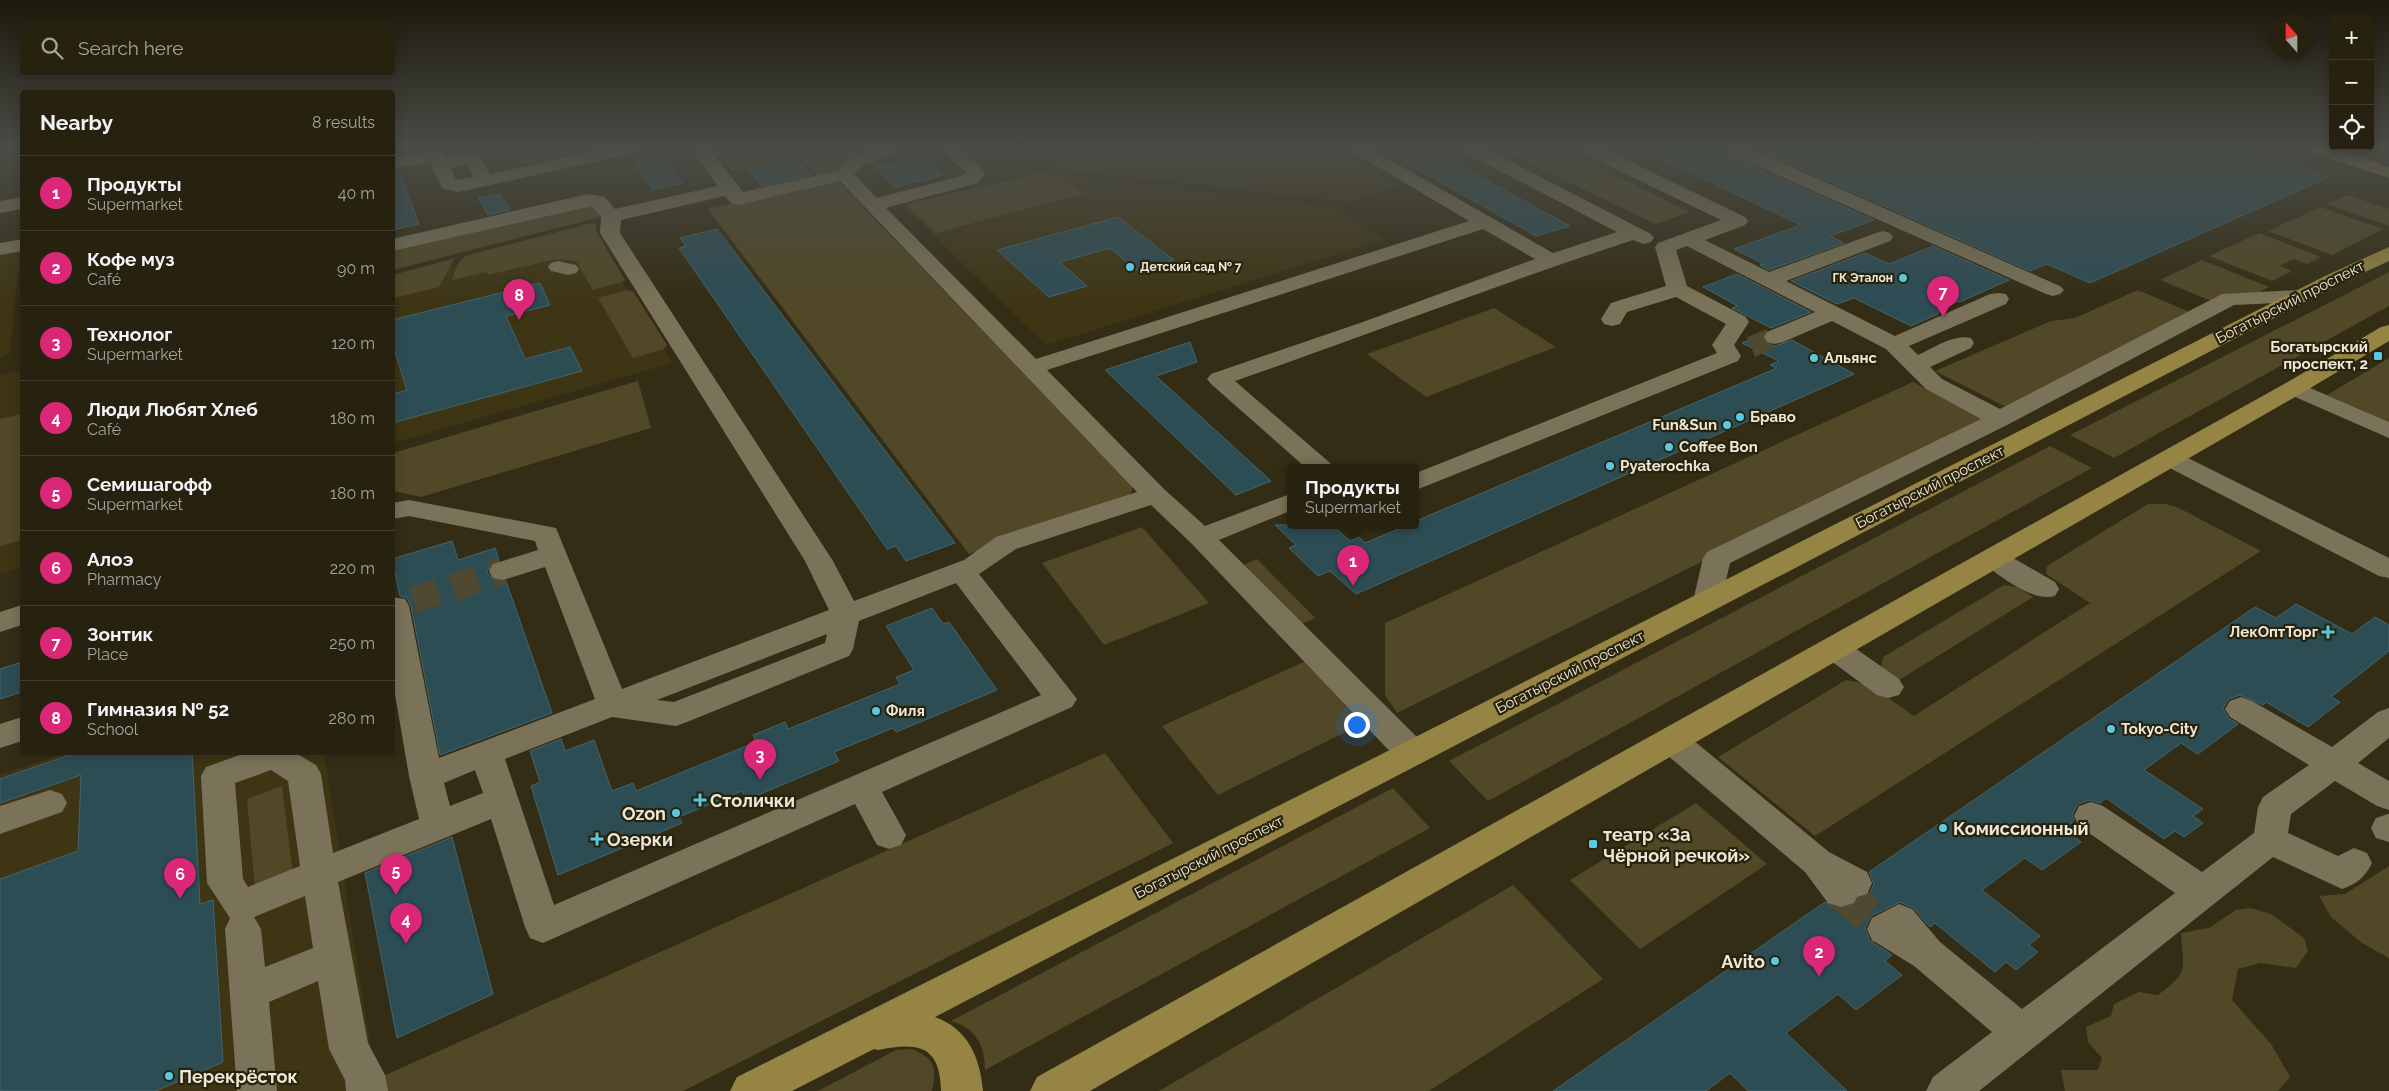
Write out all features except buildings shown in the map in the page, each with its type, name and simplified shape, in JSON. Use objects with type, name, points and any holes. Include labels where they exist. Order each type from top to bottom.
[{"type":"main road","name":"Богатырский проспект","points":[[751,1091],[837,1045],[1412,753],[2300,296],[2389,253]]},
{"type":"main road","points":[[1051,1091],[2294,388],[2389,332]]},
{"type":"main road","points":[[837,1045],[890,1029],[912,1028],[931,1033],[948,1044],[958,1056],[963,1073],[962,1091]]},
{"type":"street","points":[[395,244],[588,200],[598,201],[611,216],[610,233],[819,561],[846,615]]},
{"type":"street","points":[[611,216],[679,200]]},
{"type":"street","points":[[869,200],[1155,494],[1201,537],[1412,753]]},
{"type":"street","points":[[874,205],[893,200]]},
{"type":"street","points":[[1446,200],[1551,260]]},
{"type":"street","points":[[1569,200],[1665,247],[1738,221],[1694,200]]},
{"type":"street","points":[[1848,200],[2053,290]]},
{"type":"street","points":[[0,207],[20,203]]},
{"type":"street","points":[[1032,368],[1485,222]]},
{"type":"street","points":[[1317,464],[1219,379],[1377,325],[1551,260],[1634,233]]},
{"type":"street","points":[[1768,280],[1883,236]]},
{"type":"street","points":[[1688,239],[1894,344],[1934,384],[2000,420]]},
{"type":"street","points":[[0,249],[20,245]]},
{"type":"street","points":[[1419,481],[1740,351],[1723,346],[1738,322],[1678,289],[1665,247]]},
{"type":"street","points":[[1612,319],[1619,308],[1678,289]]},
{"type":"street","points":[[1707,601],[1717,558],[2000,420],[2230,299],[2300,296]]},
{"type":"street","points":[[1894,344],[1998,299]]},
{"type":"street","points":[[1775,337],[1833,313]]},
{"type":"street","points":[[1916,364],[1963,343]]},
{"type":"street","points":[[2294,388],[2389,431]]},
{"type":"street","points":[[2169,458],[2389,568]]},
{"type":"street","points":[[426,776],[974,566],[1006,543],[1155,494]]},
{"type":"street","points":[[1201,537],[1287,503]]},
{"type":"street","points":[[395,510],[409,508],[546,534],[612,706]]},
{"type":"street","points":[[503,571],[554,554]]},
{"type":"street","points":[[1993,558],[2045,589]]},
{"type":"street","points":[[486,752],[543,927],[1062,700],[961,570]]},
{"type":"street","points":[[400,604],[426,776],[438,826]]},
{"type":"street","points":[[0,622],[20,616]]},
{"type":"street","points":[[1834,648],[1888,687]]},
{"type":"street","points":[[2241,709],[2389,797]]},
{"type":"street","points":[[1948,1091],[2270,840],[2275,807],[2334,764],[2389,720]]},
{"type":"street","points":[[0,736],[20,730]]},
{"type":"street","points":[[1671,740],[1848,887]]},
{"type":"street","points":[[267,755],[218,776],[225,883],[241,906],[501,800]]},
{"type":"street","points":[[271,755],[304,774],[319,874],[350,1049],[365,1075],[367,1091]]},
{"type":"street","points":[[863,788],[888,835]]},
{"type":"street","points":[[0,820],[50,803]]},
{"type":"street","points":[[2091,816],[2203,892]]},
{"type":"street","points":[[2270,840],[2342,874],[2354,863]]},
{"type":"street","points":[[1892,924],[2022,1033]]},
{"type":"street","points":[[243,929],[257,1090]]},
{"type":"street","points":[[249,992],[333,957]]},
{"type":"shaded area","points":[[748,200],[856,200],[1132,485],[1132,492],[1126,499],[969,554],[708,209]]},
{"type":"shaded area","name":"Детский сад № 7","points":[[920,200],[1273,200],[1332,207],[1386,239],[1046,345],[902,204]]},
{"type":"shaded area","points":[[924,200],[1059,200],[936,233],[906,204]]},
{"type":"shaded area","points":[[1331,200],[1355,200],[1349,202]]},
{"type":"shaded area","points":[[1606,200],[1665,200],[1690,212],[1655,224]]},
{"type":"shaded area","points":[[2336,200],[2362,200],[2389,209],[2389,226],[2327,204]]},
{"type":"shaded area","points":[[590,205],[595,207],[600,217],[395,269],[395,249]]},
{"type":"shaded area","points":[[2320,207],[2383,229],[2332,255],[2268,231]]},
{"type":"shaded area","points":[[592,223],[596,224],[596,231],[625,280],[622,282],[593,290],[576,261],[556,259],[488,275],[487,272],[452,280],[457,265],[465,256]]},
{"type":"shaded area","points":[[592,233],[672,363],[395,442],[395,280]]},
{"type":"shaded area","points":[[2259,233],[2321,257],[2307,264],[2294,259],[2280,266],[2292,271],[2272,281],[2209,256]]},
{"type":"shaded area","points":[[20,251],[10,353],[0,358],[0,255]]},
{"type":"shaded area","points":[[455,258],[439,287],[395,298],[395,274]]},
{"type":"shaded area","points":[[2202,260],[2269,287],[2254,295],[2214,302],[2160,280]]},
{"type":"shaded area","points":[[2389,272],[2389,306],[2114,458],[2070,435]]},
{"type":"shaded area","points":[[627,290],[633,291],[667,345],[664,349],[633,358],[598,298]]},
{"type":"shaded area","points":[[2138,290],[2192,313],[2006,407],[1935,371],[2051,321],[2075,318]]},
{"type":"shaded area","points":[[1494,308],[1556,347],[1426,397],[1367,354]]},
{"type":"shaded area","points":[[2389,358],[2389,422],[2327,395]]},
{"type":"shaded area","points":[[20,370],[20,568],[0,574],[0,375]]},
{"type":"shaded area","points":[[638,381],[651,428],[421,497],[395,491],[395,452]]},
{"type":"shaded area","points":[[1913,382],[1987,420],[1397,713],[1385,695],[1385,623]]},
{"type":"shaded area","points":[[20,414],[20,541],[0,546],[0,419]]},
{"type":"shaded area","points":[[2050,446],[2092,468],[1488,801],[1449,761]]},
{"type":"shaded area","points":[[2148,504],[2165,504],[2177,507],[2261,551],[1815,836],[1718,757],[1846,680],[1870,685],[1914,716],[2090,603],[2046,574],[2047,566]]},
{"type":"shaded area","points":[[1142,527],[1209,603],[1104,645],[1042,563]]},
{"type":"shaded area","points":[[1257,559],[1315,618],[1299,625],[1241,566]]},
{"type":"shaded area","points":[[2004,585],[2017,587],[2033,597],[1896,682],[1881,667],[1883,657]]},
{"type":"shaded area","points":[[1308,660],[1368,721],[1218,795],[1162,726]]},
{"type":"shaded area","points":[[1105,753],[1173,843],[683,1091],[384,1091],[381,1077]]},
{"type":"shaded area","points":[[60,755],[324,755],[377,1086],[365,1091],[0,1091],[0,775]]},
{"type":"shaded area","points":[[282,786],[293,874],[255,889],[247,799]]},
{"type":"shaded area","points":[[1393,788],[1430,828],[985,1070],[981,1046],[973,1033],[960,1024],[951,1021]]},
{"type":"shaded area","points":[[1696,803],[1767,864],[1640,949],[1570,880]]},
{"type":"shaded area","points":[[2389,866],[2389,958],[2362,943],[2331,917],[2319,896],[2345,894]]},
{"type":"shaded area","points":[[1513,885],[1603,979],[1429,1091],[1159,1091]]},
{"type":"shaded area","points":[[2251,908],[2271,914],[2304,938],[2308,951],[2296,968],[2260,963],[2238,969],[2232,1000],[2271,1044],[2290,1077],[2278,1091],[2065,1091],[2061,1070],[2098,1070],[2102,1058],[2088,1042],[2086,1027],[2111,1016],[2114,1004],[2139,992],[2158,995],[2180,975],[2183,963],[2181,933],[2209,928],[2236,910]]},
{"type":"shaded area","points":[[912,1049],[930,1060],[934,1070],[932,1091],[818,1091],[896,1050]]},
{"type":"tunnel","points":[[1751,347],[1775,337]]},
{"type":"tunnel","points":[[413,600],[503,571]]},
{"type":"tunnel","points":[[1841,892],[1885,929]]},
{"type":"place","name":"Детский сад № 7","points":[[1130,267]]},
{"type":"place","name":"ГК Эталон","points":[[1903,278]]},
{"type":"place","name":"Зонтик","points":[[1943,317]]},
{"type":"place","name":"Гимназия № 52","points":[[519,320]]},
{"type":"place","name":"Богатырский проспект, 2","points":[[2378,356]]},
{"type":"place","name":"Альянс","points":[[1814,358]]},
{"type":"place","name":"Браво","points":[[1740,417]]},
{"type":"place","name":"Fun&Sun","points":[[1727,425]]},
{"type":"place","name":"Coffee Bon","points":[[1669,447]]},
{"type":"place","name":"Pyaterochka","points":[[1610,466]]},
{"type":"place","name":"Продукты","points":[[1353,586]]},
{"type":"place","name":"ЛекОптТорг","points":[[2328,632]]},
{"type":"place","name":"Филя","points":[[876,711]]},
{"type":"place","name":"Tokyo-City","points":[[2111,729]]},
{"type":"place","name":"Технолог","points":[[760,780]]},
{"type":"place","name":"Столички","points":[[700,800]]},
{"type":"place","name":"Ozon","points":[[676,813]]},
{"type":"place","name":"Комиссионный","points":[[1943,828]]},
{"type":"place","name":"Озерки","points":[[597,839]]},
{"type":"place","name":"театр «За Чёрной речкой»","points":[[1593,844]]},
{"type":"place","name":"Семишагофф","points":[[396,895]]},
{"type":"place","name":"Алоэ","points":[[180,899]]},
{"type":"place","name":"Люди Любят Хлеб","points":[[406,944]]},
{"type":"place","name":"Avito","points":[[1775,961]]},
{"type":"place","name":"Кофе муз","points":[[1819,977]]},
{"type":"place","name":"Перекрёсток","points":[[169,1076]]}]
